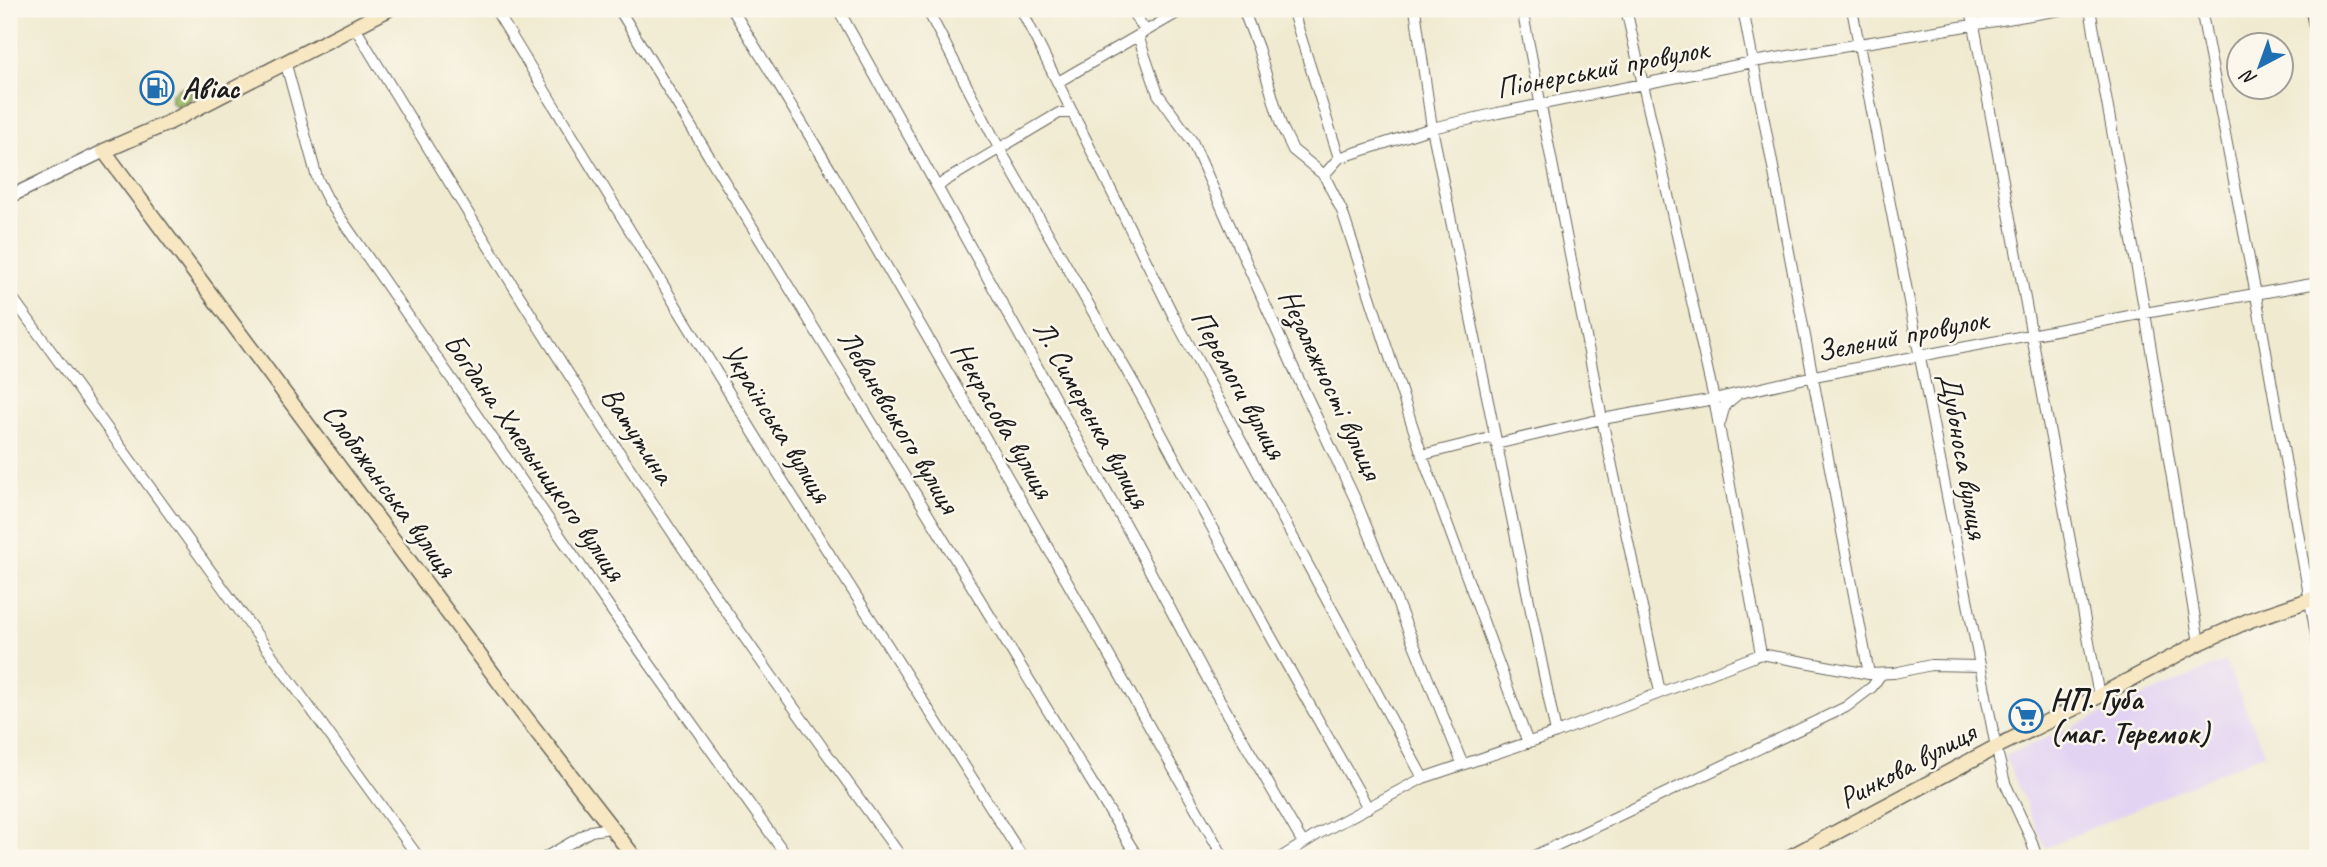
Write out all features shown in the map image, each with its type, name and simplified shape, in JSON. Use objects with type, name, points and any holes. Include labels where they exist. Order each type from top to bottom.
[{"type":"main road","points":[[104,151],[170,122],[389,9]]},
{"type":"main road","points":[[2314,9],[2318,34]]},
{"type":"main road","name":"Слобожанська вулиця","points":[[104,151],[609,828],[635,858]]},
{"type":"main road","name":"Ринкова вулиця","points":[[1787,858],[2199,643],[2250,620],[2314,598]]},
{"type":"street","name":"Українська вулиця","points":[[495,9],[781,478],[1023,858]]},
{"type":"street","name":"Леваневського вулиця","points":[[620,9],[1138,858]]},
{"type":"street","name":"Некрасова вулиця","points":[[732,9],[833,174],[970,409],[1224,858]]},
{"type":"street","name":"Л. Симеренка вулиця","points":[[838,9],[1207,678],[1303,843]]},
{"type":"street","points":[[927,9],[999,148],[1140,394],[1276,646],[1368,808]]},
{"type":"street","name":"Перемоги вулиця","points":[[1021,9],[1174,317],[1423,778]]},
{"type":"street","name":"Незалежності вулиця","points":[[1130,9],[1142,33],[1158,94],[1192,141],[1298,380],[1356,501],[1462,763]]},
{"type":"street","points":[[1058,82],[1184,9]]},
{"type":"street","points":[[1243,9],[1281,125],[1293,150],[1324,175],[1342,211],[1422,455],[1528,743]]},
{"type":"street","points":[[1292,9],[1339,158],[1324,175]]},
{"type":"street","points":[[1415,9],[1432,128],[1556,733]]},
{"type":"street","points":[[1522,9],[1602,419],[1660,692]]},
{"type":"street","points":[[1626,9],[1709,373],[1760,654]]},
{"type":"street","points":[[1743,9],[1869,674]]},
{"type":"street","name":"Дубоноса вулиця","points":[[1852,9],[1921,356],[1978,666],[2005,783],[2036,855]]},
{"type":"street","points":[[1971,9],[2099,696]]},
{"type":"street","name":"Піонерський провулок","points":[[1339,158],[1432,128],[1539,104],[1753,62],[2066,9]]},
{"type":"street","points":[[2090,9],[2145,313],[2199,643]]},
{"type":"street","points":[[2201,9],[2314,598],[2318,646]]},
{"type":"street","name":"Ватутина","points":[[354,26],[636,478],[752,648],[902,858]]},
{"type":"street","name":"Богдана Хмельницкого вулиця","points":[[285,61],[317,178],[328,200],[597,590],[788,858]]},
{"type":"street","points":[[938,187],[1059,113],[1073,113]]},
{"type":"street","points":[[9,197],[104,151]]},
{"type":"street","name":"Зелений провулок","points":[[1422,455],[1714,399],[1814,376],[2318,283]]},
{"type":"street","points":[[9,293],[419,858]]},
{"type":"street","points":[[1687,403],[1696,400],[1703,392],[1709,373]]},
{"type":"street","points":[[1719,427],[1726,405],[1740,393]]},
{"type":"street","points":[[1280,858],[1423,778],[1556,733],[1760,654],[1869,674],[1894,673]]},
{"type":"street","points":[[1530,858],[1846,707],[1872,687],[1881,674],[1930,665],[1978,666]]},
{"type":"street","points":[[544,858],[591,831],[609,828]]},
{"type":"street","points":[[2036,855],[2046,858]]},
{"type":"shaded area","points":[[2225,661],[2265,753],[2045,848],[2005,756]]},
{"type":"green space","points":[[182,87],[192,90],[192,97],[188,102],[177,106],[171,102],[171,96]]},
{"type":"place","name":"Авіас","points":[[157,88]]},
{"type":"place","name":"НП. Губа (маг. Теремок)","points":[[2026,716]]}]
